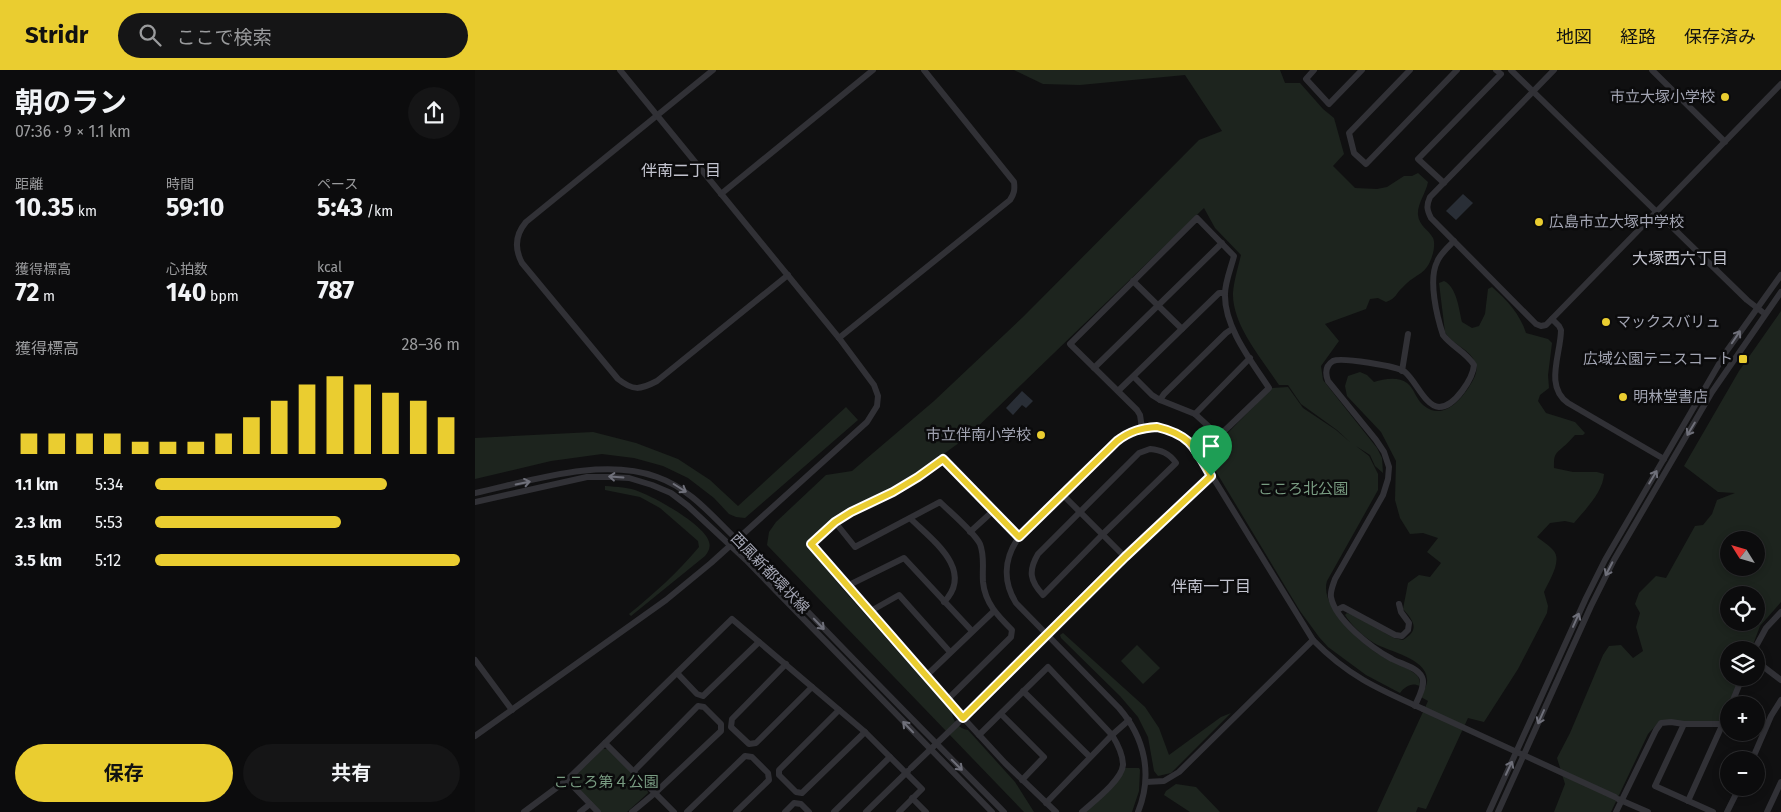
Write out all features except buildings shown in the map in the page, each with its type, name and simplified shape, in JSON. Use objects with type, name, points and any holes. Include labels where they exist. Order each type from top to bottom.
[{"type":"street","points":[[475,736],[666,600],[711,564],[736,539],[867,422],[877,406],[878,396],[874,385],[839,338],[620,70]]},
{"type":"street","points":[[713,70],[534,216],[520,230],[517,237],[518,256],[528,271],[618,379],[626,386],[637,388],[645,387],[657,381],[787,275]]},
{"type":"street","points":[[721,194],[873,70]]},
{"type":"street","points":[[839,338],[1010,200],[1015,189],[1014,182],[924,70]]},
{"type":"street","points":[[1314,70],[1306,79],[1329,104],[1361,70]]},
{"type":"street","points":[[1410,70],[1349,133],[1354,153],[1366,164],[1457,70]]},
{"type":"street","points":[[1444,183],[1418,159],[1501,74],[1496,70]]},
{"type":"street","points":[[1511,70],[1747,300],[1765,314]]},
{"type":"street","points":[[1554,70],[1430,197],[1427,204],[1427,212],[1431,218],[1536,324],[1541,326],[1546,325],[1552,319],[1781,84]]},
{"type":"street","points":[[1652,70],[1725,142]]},
{"type":"street","points":[[1134,377],[1152,395],[1195,414],[1210,430],[1219,436],[1269,388],[1232,329],[1225,303],[1225,293],[1234,256],[1197,218],[1070,344],[1137,410],[1140,415],[1142,428]]},
{"type":"street","points":[[1415,706],[1423,684],[1421,675],[1373,648],[1353,631],[1337,610],[1331,598],[1331,588],[1335,579],[1383,496],[1389,467],[1384,452],[1377,440],[1328,381],[1326,368],[1337,359],[1383,366],[1402,371],[1416,384],[1424,398],[1431,404],[1438,407],[1447,405],[1454,400],[1470,380],[1474,365],[1469,357],[1448,342],[1443,335],[1433,284],[1436,263],[1454,240]]},
{"type":"street","points":[[1094,368],[1222,243]]},
{"type":"street","points":[[1489,812],[1597,576],[1726,352],[1781,274]]},
{"type":"street","points":[[1133,281],[1182,329]]},
{"type":"street","points":[[1498,812],[1591,606],[1614,560],[1712,392],[1781,292]]},
{"type":"street","points":[[1118,392],[1219,293],[1225,293]]},
{"type":"street","points":[[1552,319],[1561,330],[1555,376],[1556,385],[1561,396],[1663,459]]},
{"type":"street","points":[[1160,400],[1232,329]]},
{"type":"street","points":[[1402,371],[1409,334]]},
{"type":"street","points":[[1195,414],[1250,358]]},
{"type":"street","points":[[1138,812],[1146,782],[1146,770],[1138,736],[1129,720],[1119,708],[1016,603],[1009,590],[1006,575],[1007,560],[1019,537],[1062,494],[1126,434],[1142,428],[1157,427],[1175,432],[1193,445],[1313,640],[1351,674],[1369,685],[1648,812]]},
{"type":"street","points":[[1193,445],[1210,430]]},
{"type":"street","points":[[1150,449],[1161,450],[1172,457],[1176,463],[1103,534],[1043,595],[1035,587],[1031,576],[1032,564],[1038,554],[1139,453],[1150,449]]},
{"type":"street","points":[[1019,537],[943,459],[893,492],[851,512],[835,522],[811,544],[869,612],[948,699],[961,720],[979,735],[1021,780],[1056,812]]},
{"type":"street","name":"西風新都環状線","points":[[475,493],[589,469],[611,468],[657,476],[677,486],[694,498],[736,539],[1004,812]]},
{"type":"street","name":"西風新都環状線","points":[[475,502],[587,477],[610,476],[629,478],[671,493],[730,545],[992,812]]},
{"type":"street","points":[[866,812],[1125,557],[1211,476]]},
{"type":"street","points":[[1062,494],[1125,557]]},
{"type":"street","points":[[835,522],[855,547],[940,502],[978,541],[983,553],[983,581],[986,595],[994,611],[1012,630],[1011,637],[948,699]]},
{"type":"street","points":[[970,532],[993,511]]},
{"type":"street","points":[[911,518],[948,557],[953,565],[955,574],[953,586],[944,602]]},
{"type":"street","points":[[847,586],[904,558],[972,631]]},
{"type":"street","points":[[869,612],[899,595],[950,652]]},
{"type":"street","points":[[1337,610],[1343,607],[1395,635],[1402,636],[1408,630],[1409,623],[1401,612],[1399,604]]},
{"type":"street","points":[[926,676],[994,611]]},
{"type":"street","points":[[1759,641],[1766,628],[1781,612]]},
{"type":"street","points":[[524,812],[567,780],[732,619],[865,732],[890,758],[909,770],[922,789],[899,812]]},
{"type":"street","points":[[1146,782],[1163,781],[1179,772],[1313,640]]},
{"type":"street","points":[[677,673],[697,694],[703,696],[759,642]]},
{"type":"street","points":[[475,660],[512,710]]},
{"type":"street","points":[[786,664],[732,719],[731,727],[749,744],[756,743],[812,687]]},
{"type":"street","points":[[979,735],[1048,667],[1112,735],[1117,742],[1122,759],[1121,772],[1116,779],[1082,812]]},
{"type":"street","points":[[1765,668],[1781,680]]},
{"type":"street","points":[[1023,691],[1090,757]]},
{"type":"street","points":[[1756,751],[1771,716],[1780,702]]},
{"type":"street","points":[[632,812],[721,731],[721,724],[704,707],[697,706],[634,771]]},
{"type":"street","points":[[839,710],[779,770],[779,775],[796,792],[802,793],[865,732]]},
{"type":"street","points":[[1001,714],[1044,757],[1021,780]]},
{"type":"street","points":[[1046,803],[1129,720]]},
{"type":"street","points":[[1616,812],[1618,799],[1661,723],[1720,724]]},
{"type":"street","points":[[1684,724],[1655,786],[1713,812]]},
{"type":"street","points":[[1688,801],[1720,731]]},
{"type":"street","points":[[605,743],[674,812]]},
{"type":"street","points":[[687,812],[745,756],[752,757],[768,773],[769,780],[736,812]]},
{"type":"street","points":[[834,812],[890,758]]},
{"type":"street","points":[[567,780],[598,812]]},
{"type":"street","points":[[1767,812],[1781,782]]},
{"type":"street","points":[[1727,812],[1735,796]]},
{"type":"street","points":[[912,798],[926,812]]},
{"type":"street","points":[[785,812],[794,803],[801,804],[809,812]]},
{"type":"street","points":[[580,812],[590,804]]},
{"type":"green space","name":"こころ北公園","points":[[1014,70],[1280,70],[1285,83],[1300,83],[1323,109],[1334,118],[1344,154],[1333,166],[1355,188],[1377,189],[1387,187],[1404,176],[1412,176],[1418,173],[1428,182],[1418,215],[1420,222],[1433,238],[1434,243],[1431,260],[1425,270],[1400,289],[1392,299],[1386,302],[1378,298],[1370,299],[1366,309],[1325,324],[1339,341],[1321,366],[1323,380],[1377,448],[1382,458],[1383,473],[1375,466],[1370,455],[1356,446],[1369,456],[1378,474],[1378,490],[1327,581],[1326,591],[1329,601],[1335,612],[1352,633],[1380,655],[1416,674],[1419,678],[1420,686],[1409,685],[1400,693],[1366,675],[1328,647],[1300,611],[1206,455],[1272,388],[1288,387],[1303,408],[1336,430],[1351,443],[1337,430],[1301,404],[1288,385],[1279,385],[1249,341],[1237,317],[1234,305],[1233,293],[1241,255],[1215,228],[1204,208],[967,437],[930,464],[890,489],[837,515],[806,544],[841,587],[952,713],[957,724],[968,730],[1015,782],[1034,812],[1024,812],[767,545],[769,532],[776,522],[826,475],[852,471],[934,401],[1023,317],[1199,140],[1222,131],[1185,75],[1080,85],[1043,84]]},
{"type":"green space","points":[[1444,281],[1455,293],[1462,322],[1472,328],[1479,326],[1485,314],[1488,289],[1492,287],[1512,308],[1526,333],[1548,339],[1552,343],[1548,375],[1549,388],[1540,395],[1538,401],[1546,413],[1575,422],[1585,433],[1583,435],[1575,435],[1558,452],[1554,458],[1554,468],[1573,472],[1597,472],[1604,474],[1597,494],[1574,523],[1565,521],[1550,523],[1537,537],[1553,550],[1557,559],[1554,571],[1544,592],[1548,606],[1547,613],[1518,669],[1484,722],[1468,718],[1426,809],[1418,807],[1416,812],[1377,812],[1428,701],[1421,697],[1427,679],[1425,672],[1414,661],[1370,640],[1354,627],[1345,615],[1347,613],[1353,615],[1394,638],[1403,640],[1412,633],[1413,629],[1412,621],[1403,609],[1408,583],[1419,575],[1430,577],[1441,563],[1427,552],[1438,538],[1423,533],[1410,534],[1400,518],[1395,500],[1396,461],[1381,432],[1347,396],[1345,386],[1348,376],[1360,372],[1367,375],[1374,382],[1399,379],[1407,383],[1421,403],[1430,409],[1443,410],[1455,404],[1474,378],[1476,365],[1469,353],[1445,332],[1439,283]]},
{"type":"green space","points":[[1781,311],[1781,602],[1765,620],[1765,586],[1720,586],[1720,631],[1758,631],[1754,641],[1720,641],[1720,686],[1737,686],[1733,696],[1720,696],[1720,721],[1696,725],[1659,722],[1648,734],[1611,812],[1554,812],[1565,784],[1557,758],[1570,733],[1603,655],[1609,646],[1621,645],[1633,658],[1643,651],[1636,627],[1640,613],[1635,604],[1639,593],[1656,576],[1666,578],[1695,526],[1703,525],[1712,514],[1717,500],[1735,493],[1718,492],[1684,466],[1739,371]]},
{"type":"green space","points":[[846,407],[858,420],[745,518],[729,514],[714,498],[688,478],[663,466],[634,458],[602,454],[551,461],[475,479],[475,438],[593,432],[636,443],[678,459],[710,480],[738,506]]},
{"type":"green space","points":[[605,486],[636,490],[668,506],[699,528],[706,535],[710,544],[705,556],[631,616],[629,614],[648,599],[691,556],[699,547],[698,541],[660,508],[640,497],[605,490]]},
{"type":"green space","points":[[1063,633],[1145,707],[1159,728],[1169,755],[1221,717],[1231,713],[1171,773],[1158,776],[1154,771],[1148,737],[1138,717],[1120,696],[1061,638],[1060,635]]},
{"type":"green space","points":[[1137,645],[1160,668],[1143,684],[1121,661]]},
{"type":"green space","name":"こころ第４公園","points":[[603,749],[608,749],[647,789],[648,793],[627,812],[601,812],[572,784],[572,779]]},
{"type":"green space","points":[[1124,768],[1139,768],[1140,770],[1139,791],[1132,812],[1086,812]]},
{"type":"green space","points":[[1176,784],[1196,787],[1220,812],[1190,812],[1164,795],[1166,791]]},
{"type":"shaded area","points":[[1463,194],[1473,203],[1456,220],[1446,211]]},
{"type":"shaded area","points":[[1022,391],[1033,401],[1026,408],[1022,405],[1013,415],[1006,408]]},
{"type":"place","name":"市立大塚小学校","points":[[1725,97]]},
{"type":"place","name":"広島市立大塚中学校","points":[[1539,222]]},
{"type":"place","name":"マックスバリュ","points":[[1606,322]]},
{"type":"place","name":"広域公園テニスコート","points":[[1743,359]]},
{"type":"place","name":"明林堂書店","points":[[1623,397]]},
{"type":"place","name":"市立伴南小学校","points":[[1041,435]]},
{"type":"district","name":"伴南二丁目","points":[[681,170]]},
{"type":"district","name":"大塚西六丁目","points":[[1680,258]]},
{"type":"district","name":"伴南一丁目","points":[[1211,586]]},
{"type":"route","points":[[1157,427],[1182,436],[1193,445],[1211,476],[1125,557],[963,718],[811,544],[835,522],[851,512],[893,492],[943,459],[1019,537],[1117,441],[1133,430],[1157,427]]}]
